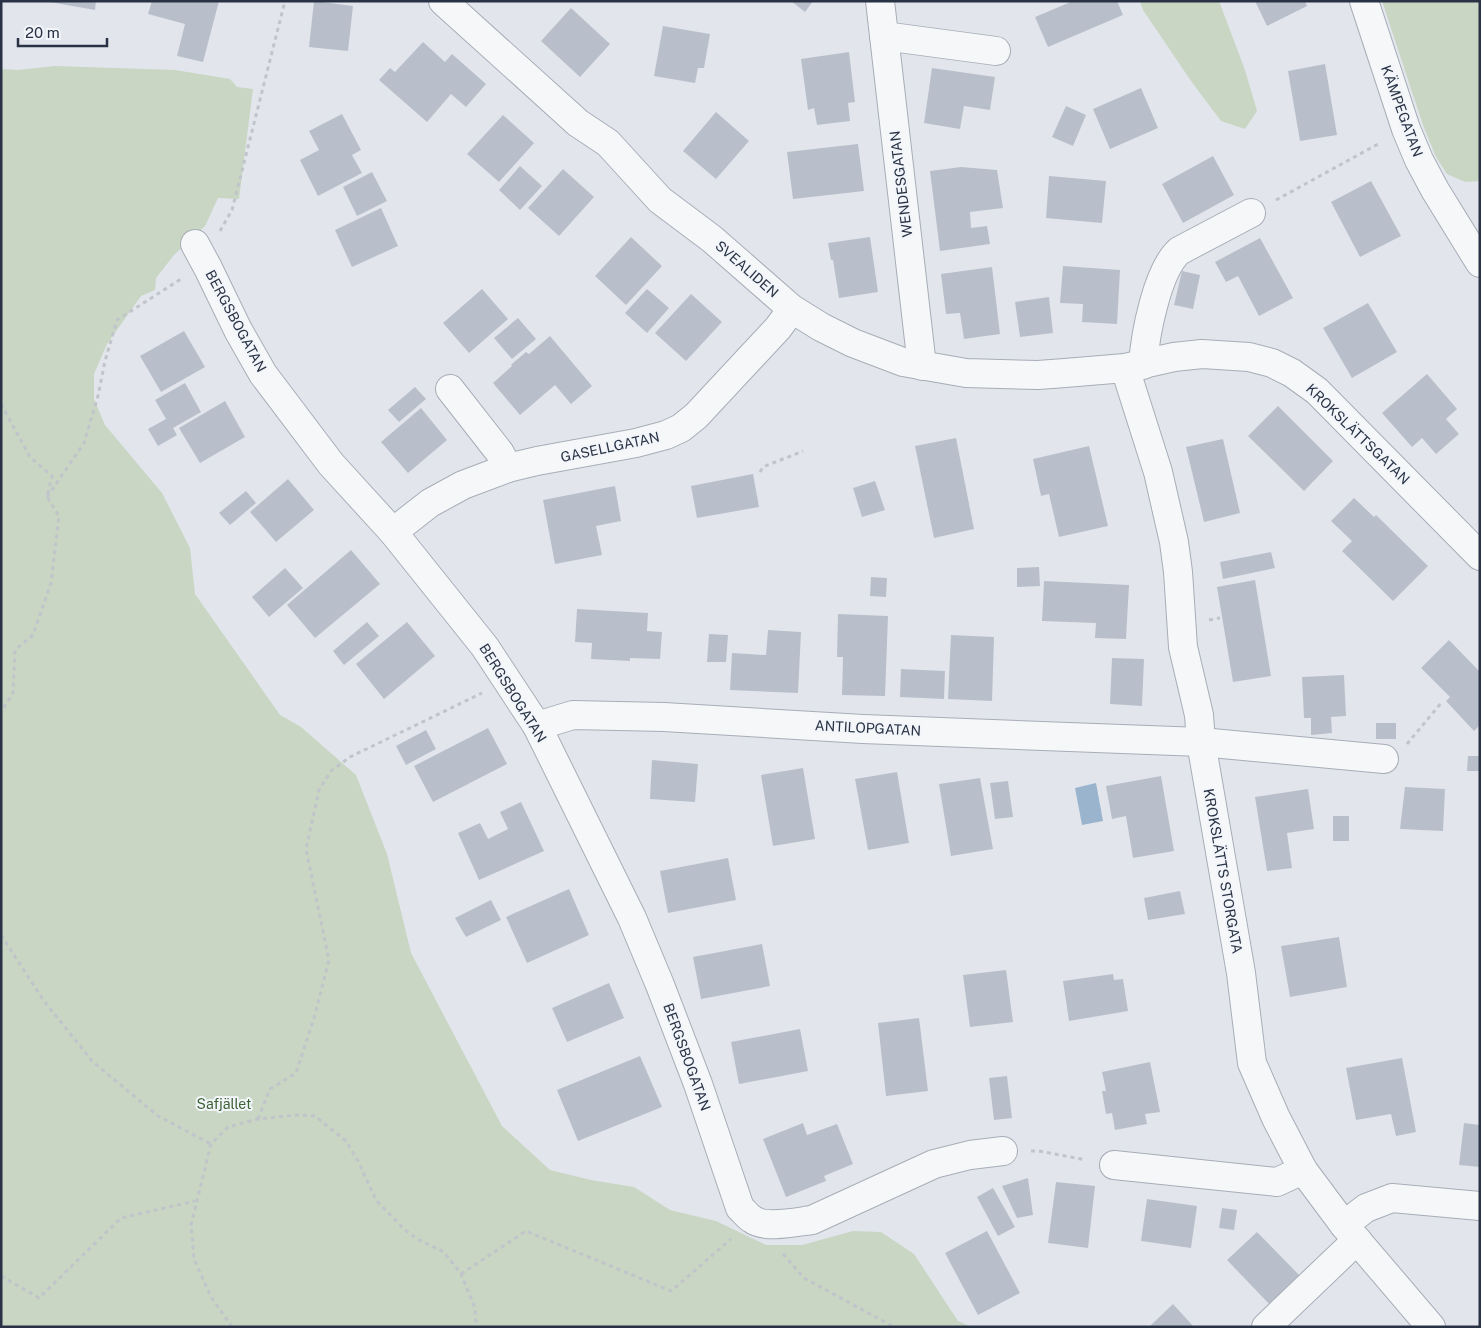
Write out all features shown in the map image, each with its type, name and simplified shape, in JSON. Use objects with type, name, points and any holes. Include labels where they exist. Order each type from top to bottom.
[{"type":"street","name":"SVEALIDEN","points":[[442,1],[578,123],[608,143],[660,200],[712,239],[792,308],[821,327],[854,343],[903,362],[966,374],[1047,374],[1134,367]]},
{"type":"street","name":"WENDESGATAN","points":[[880,1],[922,366]]},
{"type":"street","name":"KÄMPEGATAN","points":[[1364,1],[1406,130],[1419,160],[1434,190],[1475,242]]},
{"type":"street","points":[[884,36],[996,51]]},
{"type":"street","points":[[1134,367],[1166,268],[1172,258],[1180,251],[1251,213]]},
{"type":"street","name":"BERGSBOGATAN","points":[[195,244],[238,330],[263,374],[331,464],[393,532],[486,647],[537,726],[632,918],[667,1000],[740,1208],[753,1220]]},
{"type":"street","name":"GASELLGATAN","points":[[393,532],[430,503],[463,485],[508,468],[537,461],[636,444],[666,436],[681,428],[696,416],[778,328],[792,308]]},
{"type":"street","name":"KROKSLÄTTSGATAN","points":[[1134,367],[1202,354],[1250,357],[1272,363],[1292,373],[1317,391],[1480,556]]},
{"type":"street","name":"KROKSLÄTTS STORGATA","points":[[1134,367],[1174,542],[1183,646],[1199,715],[1201,742],[1241,974],[1252,1063],[1276,1118],[1304,1170],[1350,1232],[1431,1327]]},
{"type":"street","points":[[450,389],[500,453],[508,468]]},
{"type":"street","name":"ANTILOPGATAN","points":[[537,726],[573,715],[752,722],[863,729],[1201,742],[1384,759]]},
{"type":"street","points":[[753,1220],[771,1224],[790,1224],[812,1220],[934,1164],[970,1155],[1003,1151]]},
{"type":"street","points":[[1114,1166],[1277,1182],[1304,1170]]},
{"type":"street","points":[[1266,1327],[1350,1232],[1366,1208],[1392,1198],[1480,1206]]},
{"type":"path","points":[[47,497],[84,443],[117,320],[184,277],[195,244],[220,231],[232,210],[285,1]]},
{"type":"path","points":[[1251,213],[1406,130]]},
{"type":"path","points":[[1,404],[30,457],[52,476],[47,497],[59,516],[51,583],[33,635],[15,650],[13,692],[1,712]]},
{"type":"path","points":[[760,472],[763,467],[803,451]]},
{"type":"path","points":[[258,1119],[270,1089],[296,1073],[314,1018],[329,960],[306,849],[319,790],[331,771],[350,757],[508,681]]},
{"type":"path","points":[[1384,759],[1399,754],[1442,702]]},
{"type":"path","points":[[1,935],[44,1002],[93,1062],[158,1116],[211,1144]]},
{"type":"path","points":[[232,1327],[211,1297],[194,1259],[190,1225],[211,1144],[228,1127],[258,1119],[297,1115],[315,1116],[346,1141],[358,1161],[376,1200],[405,1230],[419,1240],[444,1252],[461,1274],[475,1308],[476,1327]]},
{"type":"path","points":[[1038,1151],[1114,1166]]},
{"type":"path","points":[[1,1276],[39,1298],[121,1218],[196,1201]]},
{"type":"path","points":[[461,1274],[526,1231],[670,1291],[753,1220],[804,1278],[894,1327]]},
{"type":"green space","points":[[1140,1],[1219,1],[1245,70],[1257,111],[1245,129],[1221,121],[1191,81],[1143,10]]},
{"type":"green space","points":[[1382,1],[1480,1],[1480,181],[1465,182],[1447,174],[1436,157],[1423,125]]},
{"type":"green space","name":"Safjället","points":[[55,66],[175,70],[230,79],[237,87],[253,89],[239,199],[218,198],[205,226],[174,255],[156,278],[155,290],[141,296],[107,344],[94,374],[94,399],[105,425],[162,493],[190,548],[195,594],[280,715],[301,727],[356,775],[387,854],[411,953],[502,1126],[550,1170],[591,1180],[634,1187],[670,1210],[716,1221],[766,1245],[802,1245],[853,1231],[881,1232],[914,1254],[958,1321],[972,1327],[1,1327],[1,69],[18,70]]},
{"type":"water","points":[[1096,783],[1103,821],[1082,825],[1075,788]]},
{"type":"building","points":[[44,1],[96,1],[95,10]]},
{"type":"building","points":[[152,1],[219,1],[203,62],[177,56],[185,24],[148,14]]},
{"type":"building","points":[[314,1],[353,6],[348,51],[309,47]]},
{"type":"building","points":[[791,1],[813,1],[805,12]]},
{"type":"building","points":[[1073,1],[1117,1],[1123,15],[1048,47],[1035,17]]},
{"type":"building","points":[[1255,1],[1305,1],[1307,6],[1267,26]]},
{"type":"building","points":[[571,8],[610,44],[580,77],[541,41]]},
{"type":"building","points":[[663,26],[710,34],[704,68],[698,68],[695,83],[654,76]]},
{"type":"building","points":[[423,42],[445,62],[452,54],[486,84],[466,107],[451,94],[427,122],[379,80],[390,68],[395,72]]},
{"type":"building","points":[[849,52],[855,102],[848,103],[850,121],[817,125],[814,108],[808,110],[801,59]]},
{"type":"building","points":[[1325,64],[1337,135],[1300,141],[1288,71]]},
{"type":"building","points":[[932,68],[995,77],[990,110],[964,106],[960,129],[924,123]]},
{"type":"building","points":[[1141,88],[1158,128],[1110,149],[1093,109]]},
{"type":"building","points":[[1066,106],[1086,115],[1073,146],[1052,137]]},
{"type":"building","points":[[716,112],[749,141],[716,179],[683,151]]},
{"type":"building","points":[[342,114],[361,150],[352,155],[362,173],[318,196],[300,160],[319,150],[309,131]]},
{"type":"building","points":[[503,115],[534,143],[499,182],[467,154]]},
{"type":"building","points":[[858,144],[864,191],[793,199],[787,152]]},
{"type":"building","points":[[1213,156],[1234,195],[1183,223],[1162,184]]},
{"type":"building","points":[[520,166],[542,186],[520,210],[499,190]]},
{"type":"building","points":[[961,167],[997,170],[1003,208],[970,212],[971,228],[987,226],[990,244],[940,251],[930,171]]},
{"type":"building","points":[[563,169],[594,197],[559,236],[528,208]]},
{"type":"building","points":[[372,172],[387,201],[357,216],[343,187]]},
{"type":"building","points":[[1049,176],[1106,181],[1102,223],[1046,218]]},
{"type":"building","points":[[1371,181],[1401,236],[1360,257],[1331,202]]},
{"type":"building","points":[[381,208],[398,246],[352,267],[335,230]]},
{"type":"building","points":[[631,237],[662,266],[626,305],[595,276]]},
{"type":"building","points":[[870,237],[878,292],[839,298],[833,260],[831,260],[828,243]]},
{"type":"building","points":[[1260,238],[1293,298],[1259,316],[1238,276],[1226,282],[1215,262]]},
{"type":"building","points":[[1063,266],[1120,270],[1117,324],[1082,322],[1083,304],[1060,303]]},
{"type":"building","points":[[992,267],[1000,334],[964,339],[960,313],[946,314],[941,274]]},
{"type":"building","points":[[1182,271],[1200,275],[1193,309],[1174,305]]},
{"type":"building","points":[[482,289],[508,319],[469,353],[443,323]]},
{"type":"building","points":[[647,289],[669,308],[647,333],[625,313]]},
{"type":"building","points":[[691,294],[722,322],[686,361],[655,333]]},
{"type":"building","points":[[1049,297],[1053,333],[1020,337],[1015,302]]},
{"type":"building","points":[[1368,303],[1397,352],[1352,378],[1323,328]]},
{"type":"building","points":[[518,318],[536,339],[512,359],[494,338]]},
{"type":"building","points":[[184,331],[205,367],[161,392],[140,356]]},
{"type":"building","points":[[550,336],[592,386],[571,404],[555,385],[520,415],[493,383],[526,352],[529,354]]},
{"type":"building","points":[[1427,374],[1457,409],[1446,419],[1459,434],[1436,454],[1422,438],[1412,447],[1382,413]]},
{"type":"building","points":[[185,383],[201,412],[173,428],[177,435],[158,446],[148,429],[166,419],[155,400]]},
{"type":"building","points":[[415,387],[426,399],[399,422],[388,410]]},
{"type":"building","points":[[225,401],[245,437],[200,463],[179,428]]},
{"type":"building","points":[[1278,406],[1333,461],[1304,491],[1248,436]]},
{"type":"building","points":[[421,408],[447,440],[408,473],[381,442]]},
{"type":"building","points":[[956,438],[974,529],[934,538],[915,446]]},
{"type":"building","points":[[1223,439],[1240,513],[1204,522],[1186,447]]},
{"type":"building","points":[[1089,446],[1108,526],[1059,537],[1049,494],[1041,496],[1033,459]]},
{"type":"building","points":[[753,474],[759,507],[697,518],[691,486]]},
{"type":"building","points":[[288,479],[314,510],[276,542],[250,512]]},
{"type":"building","points":[[875,481],[885,510],[862,517],[853,488]]},
{"type":"building","points":[[615,486],[621,521],[596,526],[602,555],[555,564],[543,500]]},
{"type":"building","points":[[246,491],[256,503],[230,525],[219,513]]},
{"type":"building","points":[[1354,498],[1374,517],[1376,515],[1428,566],[1393,601],[1342,551],[1352,541],[1331,521]]},
{"type":"building","points":[[351,550],[380,584],[315,638],[287,605]]},
{"type":"building","points":[[1271,552],[1275,568],[1223,579],[1220,562]]},
{"type":"building","points":[[1039,567],[1040,586],[1017,587],[1017,568]]},
{"type":"building","points":[[285,568],[303,588],[269,617],[252,597]]},
{"type":"building","points":[[871,577],[887,578],[886,597],[870,596]]},
{"type":"building","points":[[1255,580],[1271,676],[1233,682],[1217,587]]},
{"type":"building","points":[[1044,581],[1129,585],[1126,639],[1095,638],[1096,623],[1042,621]]},
{"type":"building","points":[[577,609],[648,613],[647,631],[662,632],[660,659],[630,658],[630,661],[591,659],[592,643],[575,642]]},
{"type":"building","points":[[838,614],[888,616],[885,696],[842,695],[843,657],[837,657]]},
{"type":"building","points":[[367,622],[379,636],[344,665],[333,651]]},
{"type":"building","points":[[407,622],[435,656],[384,699],[356,664]]},
{"type":"building","points":[[768,630],[801,632],[798,693],[730,690],[732,653],[766,655]]},
{"type":"building","points":[[709,634],[728,635],[726,662],[707,662]]},
{"type":"building","points":[[951,635],[994,637],[992,701],[948,699]]},
{"type":"building","points":[[1449,640],[1480,672],[1480,725],[1474,731],[1446,701],[1450,697],[1421,668]]},
{"type":"building","points":[[1112,658],[1144,659],[1142,706],[1110,704]]},
{"type":"building","points":[[901,669],[945,671],[944,699],[900,697]]},
{"type":"building","points":[[1344,675],[1346,716],[1331,717],[1332,733],[1311,735],[1311,718],[1304,718],[1302,677]]},
{"type":"building","points":[[1376,723],[1396,723],[1396,739],[1376,739]]},
{"type":"building","points":[[488,728],[507,764],[433,802],[414,766]]},
{"type":"building","points":[[426,730],[436,749],[406,765],[396,746]]},
{"type":"building","points":[[1468,756],[1480,756],[1480,771],[1467,771]]},
{"type":"building","points":[[652,760],[698,764],[695,802],[650,799]]},
{"type":"building","points":[[803,768],[815,839],[773,846],[761,775]]},
{"type":"building","points":[[897,772],[909,843],[868,850],[855,779]]},
{"type":"building","points":[[1161,776],[1174,851],[1133,858],[1126,816],[1112,819],[1106,786]]},
{"type":"building","points":[[980,778],[993,849],[951,856],[939,784]]},
{"type":"building","points":[[1008,781],[1013,817],[995,819],[990,783]]},
{"type":"building","points":[[1405,787],[1445,789],[1443,831],[1400,829]]},
{"type":"building","points":[[1308,789],[1314,829],[1287,833],[1292,868],[1267,871],[1255,797]]},
{"type":"building","points":[[521,802],[544,851],[479,880],[458,833],[480,823],[488,839],[508,829],[500,812]]},
{"type":"building","points":[[1333,816],[1349,816],[1349,841],[1333,841]]},
{"type":"building","points":[[728,858],[736,900],[668,913],[660,871]]},
{"type":"building","points":[[569,889],[589,935],[527,963],[506,917]]},
{"type":"building","points":[[1180,891],[1185,914],[1148,920],[1144,898]]},
{"type":"building","points":[[491,900],[501,920],[466,937],[455,918]]},
{"type":"building","points":[[1339,937],[1347,987],[1290,997],[1281,946]]},
{"type":"building","points":[[762,944],[770,986],[701,999],[693,957]]},
{"type":"building","points":[[1006,970],[1013,1022],[970,1027],[963,975]]},
{"type":"building","points":[[1113,974],[1114,980],[1123,979],[1128,1011],[1069,1021],[1063,981]]},
{"type":"building","points":[[609,983],[624,1018],[567,1042],[552,1008]]},
{"type":"building","points":[[919,1018],[928,1091],[886,1096],[878,1023]]},
{"type":"building","points":[[800,1029],[808,1071],[739,1084],[731,1042]]},
{"type":"building","points":[[640,1056],[662,1107],[578,1141],[557,1090]]},
{"type":"building","points":[[1402,1058],[1416,1132],[1396,1136],[1391,1114],[1356,1120],[1346,1068]]},
{"type":"building","points":[[1150,1062],[1160,1112],[1145,1114],[1147,1124],[1115,1130],[1112,1113],[1106,1114],[1102,1091],[1106,1091],[1102,1072]]},
{"type":"building","points":[[1007,1076],[1012,1118],[994,1120],[989,1078]]},
{"type":"building","points":[[803,1123],[807,1135],[837,1124],[853,1164],[824,1176],[826,1181],[786,1197],[763,1139]]},
{"type":"building","points":[[1464,1123],[1480,1125],[1480,1167],[1459,1165]]},
{"type":"building","points":[[1028,1178],[1033,1215],[1017,1218],[1002,1186]]},
{"type":"building","points":[[1056,1182],[1095,1186],[1088,1248],[1048,1243]]},
{"type":"building","points":[[993,1188],[1015,1227],[998,1236],[977,1197]]},
{"type":"building","points":[[1147,1199],[1197,1206],[1191,1248],[1141,1241]]},
{"type":"building","points":[[1222,1208],[1237,1210],[1234,1230],[1219,1228]]},
{"type":"building","points":[[987,1231],[1020,1293],[978,1315],[945,1253]]},
{"type":"building","points":[[1257,1232],[1302,1278],[1272,1307],[1227,1260]]},
{"type":"building","points":[[1173,1304],[1194,1327],[1149,1327]]}]
